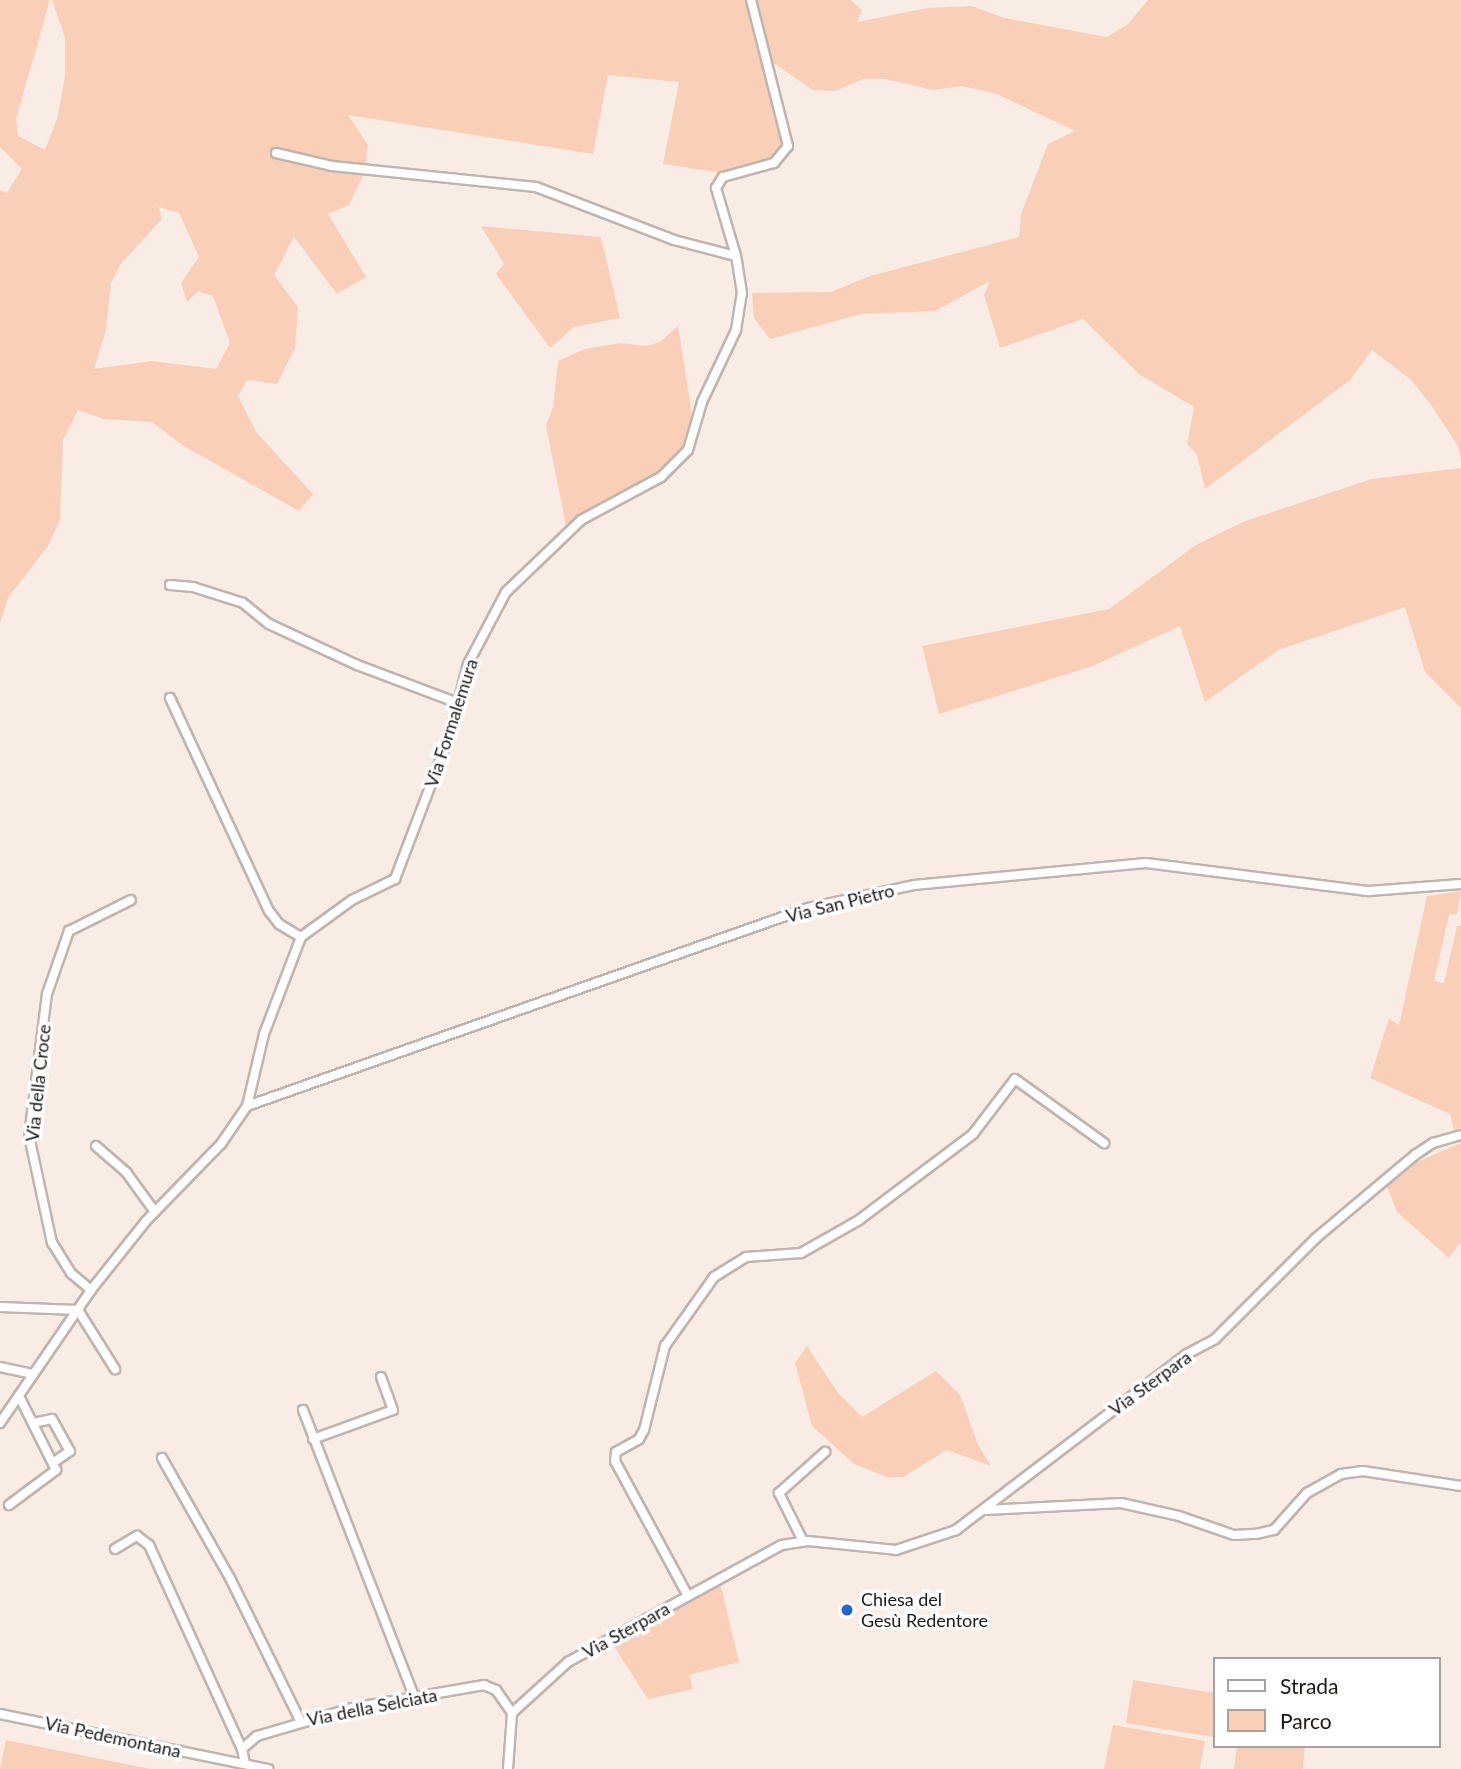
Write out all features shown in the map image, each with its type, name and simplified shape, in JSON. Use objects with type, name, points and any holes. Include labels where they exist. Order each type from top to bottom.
[{"type":"street","name":"Via Formalemura","points":[[301,937],[352,900],[394,879],[458,703],[468,664],[488,621],[530,565],[581,520],[662,477],[688,450],[702,401],[736,330],[742,293],[736,256],[714,193],[719,182],[730,174],[774,163],[788,146],[751,0]]},
{"type":"street","points":[[276,153],[332,166],[536,187],[674,240],[736,256]]},
{"type":"street","points":[[170,586],[193,587],[243,603],[258,617],[294,636],[458,703]]},
{"type":"street","points":[[0,1423],[91,1290],[155,1212],[221,1144],[247,1106],[264,1034],[301,937],[279,924],[269,911],[170,698]]},
{"type":"street","name":"Via San Pietro","points":[[247,1106],[808,908],[914,884],[1146,863],[1370,891],[1461,884]]},
{"type":"street","name":"Via della Croce","points":[[91,1290],[71,1273],[52,1243],[29,1136],[47,994],[69,931],[131,900]]},
{"type":"street","points":[[688,1596],[615,1461],[616,1452],[639,1439],[645,1430],[665,1346],[714,1277],[746,1257],[802,1253],[859,1220],[973,1134],[1015,1079],[1104,1143]]},
{"type":"street","name":"Via Sterpara","points":[[512,1713],[562,1666],[764,1553],[803,1541],[868,1549],[904,1549],[947,1535],[986,1510],[1178,1361],[1215,1339],[1316,1238],[1415,1155],[1433,1143],[1461,1136]]},
{"type":"street","points":[[96,1146],[126,1172],[155,1212]]},
{"type":"street","points":[[0,1307],[78,1310]]},
{"type":"street","points":[[78,1310],[115,1369]]},
{"type":"street","points":[[0,1367],[33,1374]]},
{"type":"street","points":[[313,1439],[393,1410],[381,1377]]},
{"type":"street","points":[[9,1505],[56,1470],[19,1395]]},
{"type":"street","points":[[303,1410],[414,1696]]},
{"type":"street","points":[[33,1423],[52,1419],[70,1451],[54,1462]]},
{"type":"street","points":[[803,1541],[779,1493],[825,1452]]},
{"type":"street","points":[[162,1458],[230,1578],[300,1720]]},
{"type":"street","points":[[986,1510],[1121,1503],[1179,1516],[1234,1535],[1256,1534],[1274,1530],[1307,1493],[1341,1474],[1363,1471],[1461,1486]]},
{"type":"street","points":[[115,1549],[137,1536],[149,1545],[242,1749],[245,1764]]},
{"type":"street","name":"Via della Selciata","points":[[242,1749],[257,1736],[300,1720],[414,1696],[488,1686],[512,1713]]},
{"type":"street","points":[[508,1769],[512,1713]]},
{"type":"street","name":"Via Pedemontana","points":[[0,1714],[268,1769]]},
{"type":"green space","points":[[0,0],[50,0],[16,119],[18,136],[45,150],[57,119],[65,77],[65,38],[52,0],[851,0],[862,10],[857,22],[927,8],[972,6],[1004,18],[1107,37],[1128,24],[1148,0],[1461,0],[1461,460],[1458,446],[1411,380],[1372,350],[1350,380],[1205,489],[1197,455],[1187,444],[1194,407],[1139,374],[1083,319],[1000,348],[984,295],[990,281],[935,311],[861,314],[770,339],[754,318],[752,293],[831,292],[870,276],[1019,237],[1021,214],[1048,144],[1075,131],[997,94],[963,86],[933,90],[886,79],[863,79],[835,91],[813,90],[769,60],[787,135],[781,159],[730,174],[663,164],[679,82],[608,75],[593,154],[348,115],[368,145],[365,171],[349,205],[328,214],[366,277],[337,294],[294,237],[274,275],[298,307],[295,348],[277,384],[247,380],[238,396],[256,432],[313,494],[299,511],[182,445],[152,422],[103,419],[78,410],[63,440],[60,520],[48,546],[8,598],[0,623],[0,190],[7,193],[22,169],[0,147]],"holes":[[[159,207],[179,213],[199,257],[181,283],[187,302],[198,291],[213,296],[230,343],[216,369],[152,361],[94,369],[106,330],[111,284],[119,266],[162,219]]]},
{"type":"green space","points":[[481,226],[601,237],[620,318],[574,327],[550,348],[496,274],[504,264]]},
{"type":"green space","points":[[678,326],[692,415],[686,442],[666,466],[644,482],[566,525],[546,426],[553,407],[558,361],[585,349],[620,343],[647,346],[660,342]]},
{"type":"green space","points":[[1461,468],[1461,708],[1425,672],[1405,607],[1278,650],[1205,702],[1180,626],[1093,666],[939,714],[922,646],[1109,609],[1196,545],[1243,522],[1372,479]]},
{"type":"green space","points":[[1461,891],[1457,914],[1449,915],[1434,981],[1444,983],[1457,926],[1461,926],[1461,1128],[1454,1130],[1450,1114],[1370,1078],[1389,1019],[1399,1025],[1427,896]]},
{"type":"green space","points":[[1461,1143],[1461,1242],[1449,1258],[1397,1212],[1387,1186],[1419,1161]]},
{"type":"green space","points":[[807,1346],[838,1393],[862,1417],[936,1371],[960,1395],[978,1445],[991,1466],[947,1450],[903,1477],[887,1477],[854,1464],[812,1426],[795,1363]]},
{"type":"green space","points":[[720,1582],[739,1662],[689,1675],[693,1689],[648,1699],[611,1642]]},
{"type":"green space","points":[[1133,1680],[1212,1693],[1212,1737],[1126,1723]]},
{"type":"green space","points":[[1113,1725],[1205,1741],[1200,1769],[1104,1769]]},
{"type":"green space","points":[[6,1740],[151,1769],[0,1769]]},
{"type":"green space","points":[[1237,1748],[1305,1748],[1303,1769],[1234,1769]]},
{"type":"place","name":"Chiesa del Gesù Redentore","points":[[847,1610]]}]
